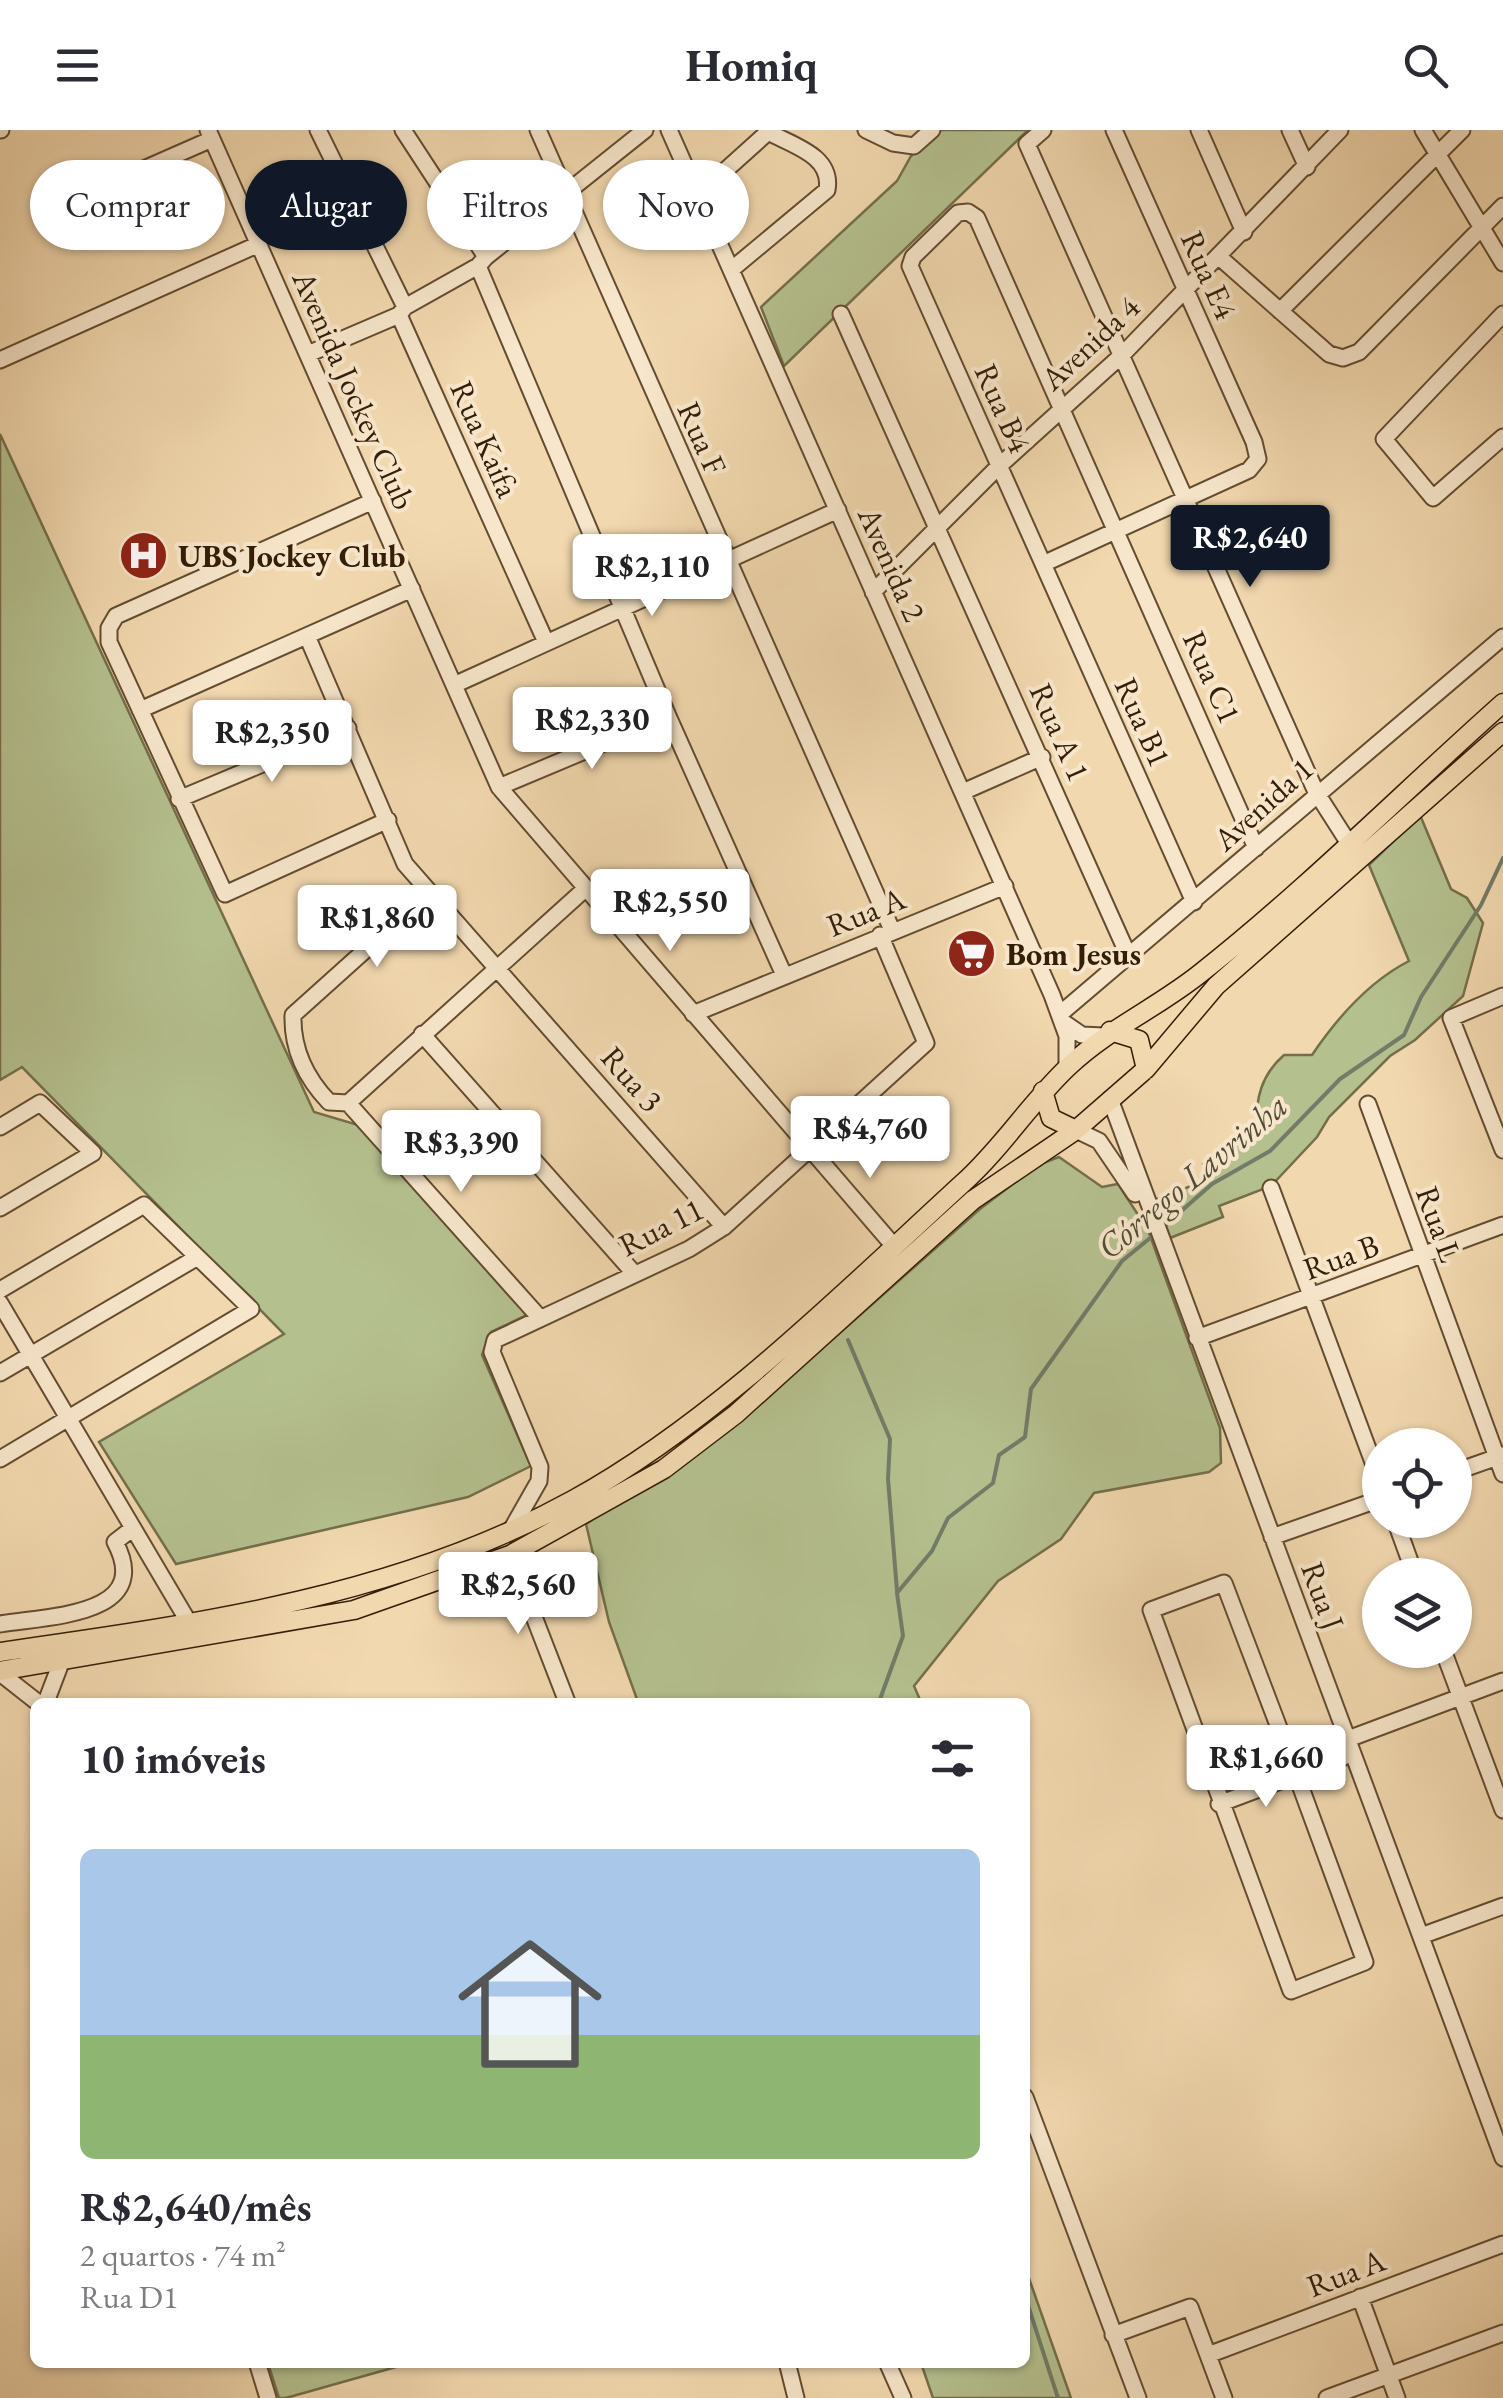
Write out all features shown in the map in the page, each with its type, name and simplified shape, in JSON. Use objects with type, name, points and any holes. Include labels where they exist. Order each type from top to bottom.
[{"type":"main road","points":[[0,1652],[188,1622],[350,1588],[411,1571],[510,1532],[576,1499],[698,1418],[968,1179],[1067,1068],[1107,1033],[1201,973],[1503,703]]},
{"type":"main road","points":[[0,1672],[354,1610],[510,1556],[664,1468],[736,1414],[973,1200],[1076,1130],[1146,1069],[1216,986],[1503,732]]},
{"type":"main road","points":[[1107,1033],[1130,1034],[1138,1040],[1146,1069]]},
{"type":"main road","points":[[1044,1091],[1051,1118],[1076,1130]]},
{"type":"street","name":"Rua Kaifa","points":[[318,130],[402,311],[545,640]]},
{"type":"street","points":[[403,130],[482,261],[668,716],[784,975]]},
{"type":"street","name":"Rua F","points":[[538,130],[551,160]]},
{"type":"street","points":[[583,182],[644,130]]},
{"type":"street","name":"Avenida 2","points":[[669,130],[682,160]]},
{"type":"street","points":[[866,130],[893,143],[914,146],[932,130]]},
{"type":"street","points":[[1043,130],[1028,144],[1316,792],[1348,842]]},
{"type":"street","name":"Rua E4","points":[[1114,130],[1254,442],[1258,460],[1249,470],[1185,498]]},
{"type":"street","points":[[1199,130],[1244,232]]},
{"type":"street","points":[[1290,130],[1306,167]]},
{"type":"street","name":"Avenida 4","points":[[874,592],[999,466],[1122,355],[1340,130]]},
{"type":"street","points":[[1424,130],[1503,263]]},
{"type":"street","points":[[1280,311],[1462,130]]},
{"type":"street","points":[[731,270],[827,190],[830,175],[824,163],[768,132],[737,160]]},
{"type":"street","points":[[157,160],[210,135]]},
{"type":"street","name":"Avenida Jockey Club","points":[[210,135],[245,213]]},
{"type":"street","points":[[1218,256],[1329,354],[1344,358],[1359,352],[1503,206]]},
{"type":"street","name":"Rua C1","points":[[914,275],[913,258],[958,213],[968,212],[978,218],[1256,848]]},
{"type":"street","name":"Rua F","points":[[583,235],[886,933],[926,1043]]},
{"type":"street","points":[[0,360],[246,250]]},
{"type":"street","name":"Avenida Jockey Club","points":[[262,250],[498,787],[893,1245]]},
{"type":"street","points":[[308,354],[402,311],[496,250]]},
{"type":"street","name":"Avenida 2","points":[[722,250],[1062,1018],[1069,1047],[1067,1068]]},
{"type":"street","name":"Rua B4","points":[[914,275],[1043,564]]},
{"type":"street","name":"Rua A 1","points":[[841,314],[1129,958]]},
{"type":"street","points":[[1503,314],[1384,439],[1433,498],[1503,437]]},
{"type":"street","points":[[1043,564],[1185,498]]},
{"type":"street","points":[[373,501],[116,616],[109,642],[225,894],[388,820]]},
{"type":"street","points":[[454,684],[838,510]]},
{"type":"street","name":"Rua B1","points":[[1043,564],[1194,902]]},
{"type":"street","points":[[140,710],[412,589]]},
{"type":"street","name":"Rua 3","points":[[308,636],[405,864],[724,1227]]},
{"type":"street","name":"Avenida 1","points":[[1062,1018],[1316,792],[1503,637]]},
{"type":"street","points":[[498,787],[668,716]]},
{"type":"street","points":[[179,799],[348,728]]},
{"type":"street","points":[[964,791],[1042,757]]},
{"type":"street","name":"Rua A","points":[[692,1014],[1005,886]]},
{"type":"street","points":[[348,1103],[585,890]]},
{"type":"street","points":[[430,892],[294,1015],[292,1036],[310,1082],[329,1102],[348,1103],[540,1318]]},
{"type":"street","points":[[1503,996],[1450,1018],[1503,1150]]},
{"type":"street","points":[[1062,1018],[1082,1035],[1107,1033]]},
{"type":"street","points":[[422,1034],[632,1272]]},
{"type":"street","name":"Rua 11","points":[[510,1532],[539,1481],[540,1467],[492,1352],[494,1340],[632,1272],[690,1249],[724,1227],[926,1043]]},
{"type":"street","name":"Rua J","points":[[1110,1100],[1342,1737],[1499,2136],[1503,2158]]},
{"type":"street","points":[[0,1127],[40,1103],[93,1153],[0,1208]]},
{"type":"street","name":"Rua L","points":[[1368,1104],[1421,1257],[1500,1456],[1503,1474]]},
{"type":"street","name":"Rua J","points":[[1076,1130],[1098,1141],[1112,1156],[1153,1223]]},
{"type":"street","points":[[1271,1188],[1362,1432]]},
{"type":"street","points":[[0,1290],[144,1205],[251,1310],[0,1459]]},
{"type":"street","name":"Rua B","points":[[1197,1338],[1503,1224]]},
{"type":"street","points":[[0,1374],[196,1258]]},
{"type":"street","points":[[0,1302],[188,1622]]},
{"type":"street","points":[[1472,1466],[1500,1456]]},
{"type":"street","points":[[1272,1537],[1362,1505]]},
{"type":"street","points":[[0,1624],[99,1607],[114,1598],[124,1580],[123,1556],[116,1542],[133,1528]]},
{"type":"street","points":[[510,1556],[565,1698]]},
{"type":"street","points":[[1287,1750],[1224,1583],[1150,1610],[1291,1992],[1365,1962],[1296,1774]]},
{"type":"street","points":[[48,1698],[62,1660]]},
{"type":"street","points":[[1450,1668],[1503,1810]]},
{"type":"street","points":[[0,1672],[32,1698]]},
{"type":"street","points":[[1209,1776],[1287,1750],[1342,1737],[1503,1681]]},
{"type":"street","points":[[1287,1750],[1295,1749],[1304,1757],[1305,1766],[1296,1774]]},
{"type":"street","points":[[1219,1804],[1344,1757]]},
{"type":"street","points":[[1420,1936],[1503,1906]]},
{"type":"street","points":[[1030,2111],[1138,2398]]},
{"type":"street","name":"Rua A","points":[[1208,2355],[1503,2244]]},
{"type":"street","points":[[1360,2297],[1397,2398]]},
{"type":"street","points":[[1114,2335],[1190,2307],[1224,2398]]},
{"type":"street","points":[[1327,2398],[1503,2332]]},
{"type":"street","points":[[259,2368],[268,2398]]},
{"type":"street","points":[[788,2368],[796,2398]]},
{"type":"street","points":[[890,2368],[903,2398]]},
{"type":"green space","points":[[938,130],[1028,130],[784,366],[761,307],[897,181],[911,156]]},
{"type":"green space","points":[[0,434],[314,1112],[365,1127],[527,1315],[491,1332],[482,1355],[531,1466],[468,1497],[176,1564],[99,1442],[284,1334],[22,1067],[0,1080]]},
{"type":"green space","points":[[1420,815],[1451,889],[1467,898],[1483,923],[1463,996],[1415,1040],[1390,1056],[1329,1117],[1317,1137],[1271,1186],[1219,1206],[1223,1217],[1170,1238],[1157,1199],[1207,1180],[1203,1164],[1256,1128],[1261,1088],[1276,1063],[1284,1055],[1312,1055],[1355,1002],[1380,979],[1409,961],[1369,865]]},
{"type":"green space","points":[[1059,1157],[1102,1187],[1118,1184],[1148,1230],[1220,1428],[1221,1463],[1209,1472],[1094,1493],[1061,1539],[998,1581],[914,1686],[919,1698],[637,1698],[609,1622],[586,1524],[732,1428],[980,1209],[1038,1165]]},
{"type":"green space","points":[[1030,2281],[1071,2398],[933,2398],[923,2368],[1030,2368]]},
{"type":"green space","points":[[270,2368],[392,2368],[286,2398],[279,2398]]},
{"type":"waterway","name":"Córrego Lavrinha","points":[[1162,1228],[1212,1184],[1270,1151],[1340,1079],[1404,1035],[1421,997],[1481,905],[1503,858]]},
{"type":"waterway","name":"Córrego Lavrinha","points":[[880,1698],[903,1636],[897,1593],[932,1551],[948,1518],[993,1483],[999,1455],[1025,1437],[1031,1389],[1122,1261],[1155,1234]]},
{"type":"waterway","points":[[848,1340],[890,1439],[888,1479],[897,1591]]},
{"type":"waterway","name":"Córrego Lavrinha","points":[[1030,2311],[1058,2398]]},
{"type":"place","name":"UBS Jockey Club","points":[[143,556]]},
{"type":"place","name":"Bom Jesus","points":[[971,954]]}]
